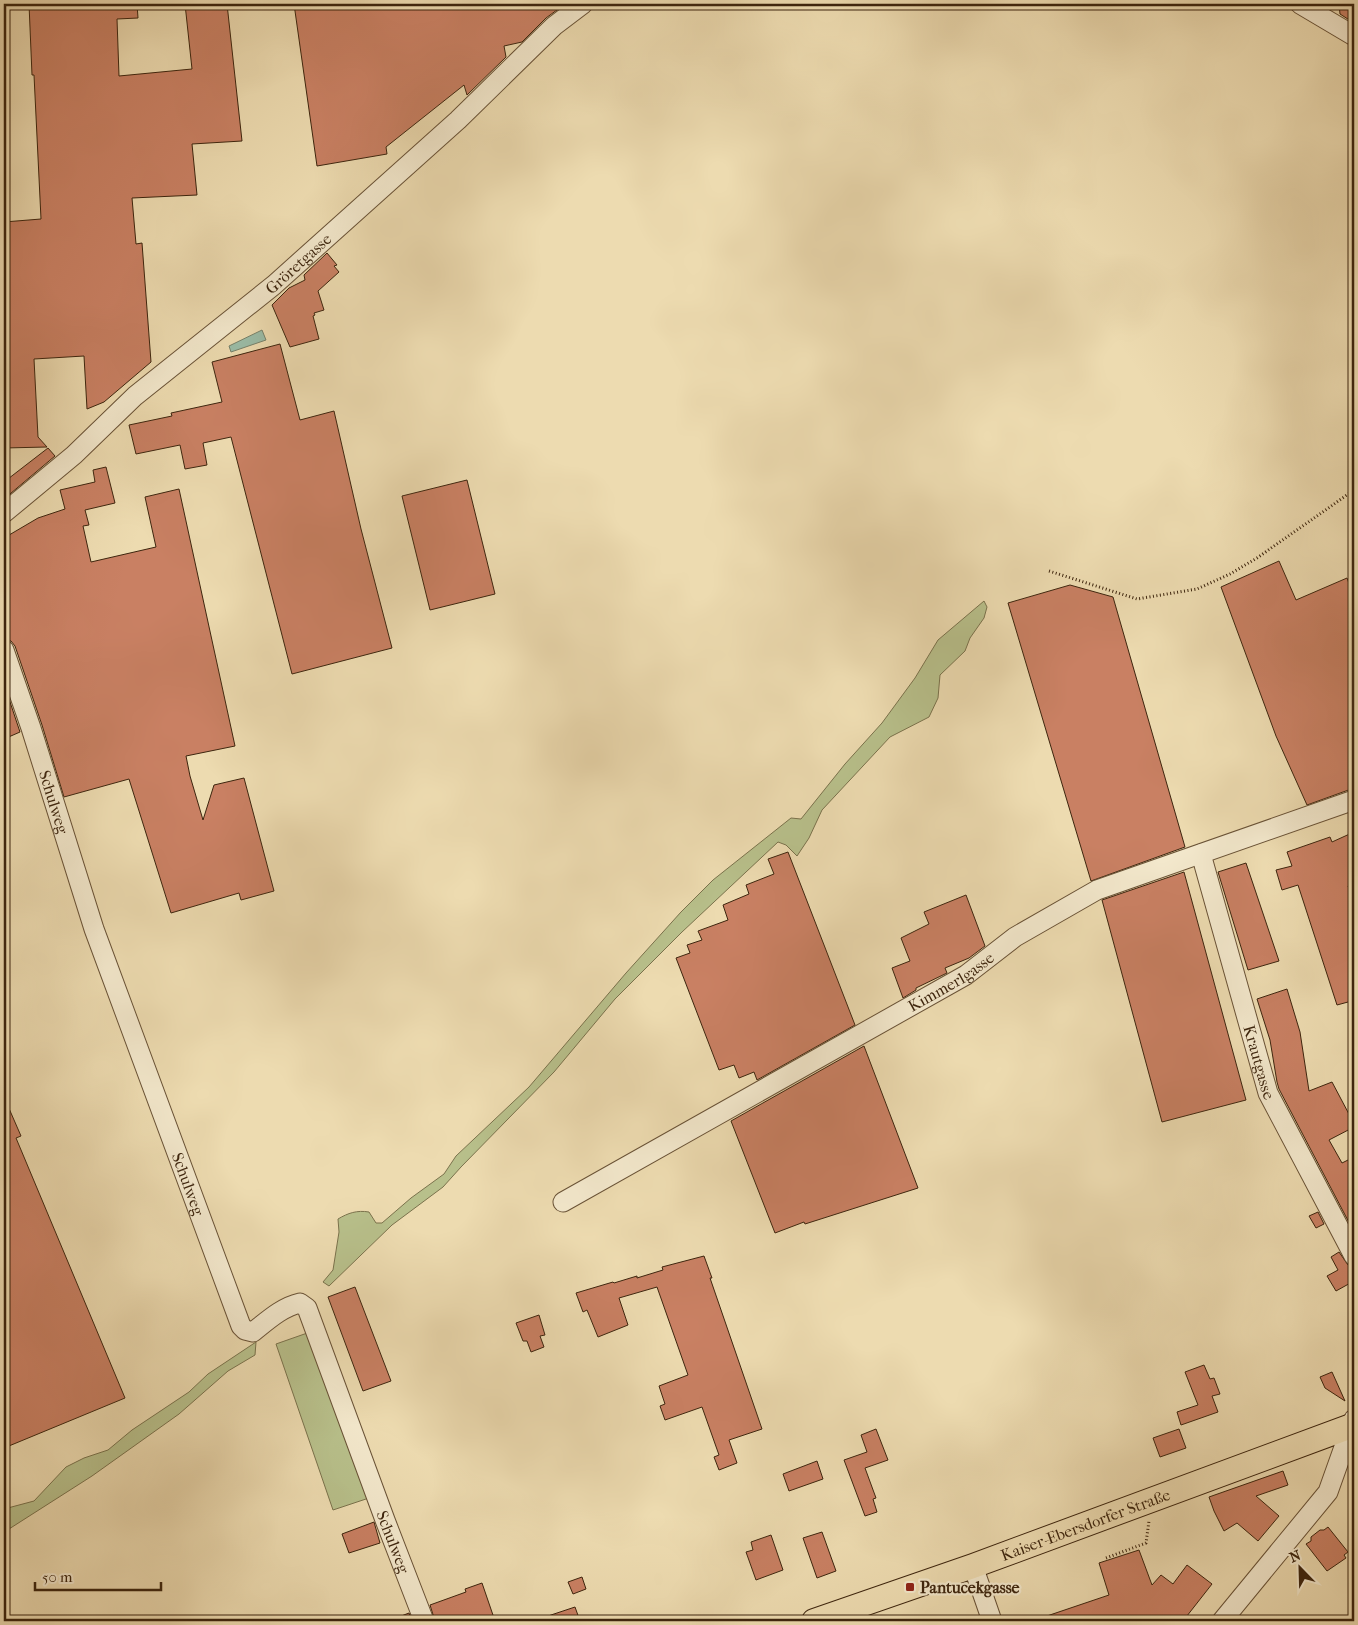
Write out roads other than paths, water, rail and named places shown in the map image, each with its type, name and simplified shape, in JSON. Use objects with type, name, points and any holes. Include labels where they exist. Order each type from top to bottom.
[{"type":"main road","name":"Kaiser-Ebersdorfer Straße","points":[[814,1621],[973,1566],[1354,1424]]},
{"type":"street","name":"Gröretgasse","points":[[4,513],[74,456],[135,396],[274,285],[458,120],[554,26],[584,4]]},
{"type":"street","points":[[1300,4],[1354,36]]},
{"type":"street","name":"Schulweg","points":[[4,650],[31,728],[94,929],[241,1326],[245,1330],[253,1332],[276,1314],[294,1304],[300,1303],[307,1308],[424,1621]]},
{"type":"street","name":"Kimmerlgasse","points":[[563,1202],[966,975],[1015,937],[1097,890],[1354,800]]},
{"type":"street","name":"Krautgasse","points":[[1201,854],[1268,1093],[1354,1256]]},
{"type":"street","points":[[1222,1621],[1328,1492],[1354,1424]]},
{"type":"street","points":[[973,1566],[992,1621]]},
{"type":"place","name":"Pantucekgasse","points":[[910,1587]]}]
